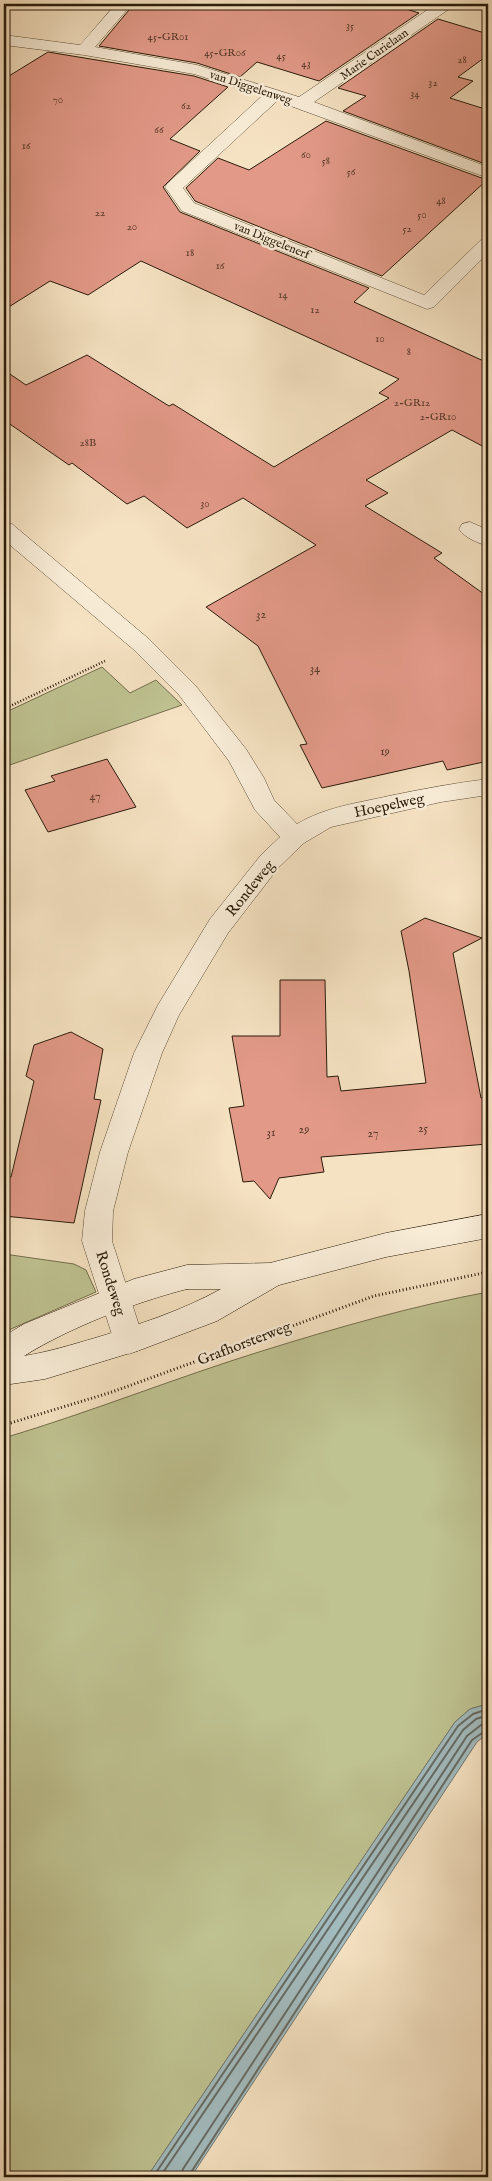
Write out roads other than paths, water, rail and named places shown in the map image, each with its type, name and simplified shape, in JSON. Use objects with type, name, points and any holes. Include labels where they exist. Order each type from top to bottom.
[{"type":"street","points":[[84,50],[124,4]]},
{"type":"street","name":"Marie Curielaan","points":[[301,103],[446,4]]},
{"type":"street","name":"van Diggelenweg","points":[[4,40],[84,50],[197,70],[301,103],[488,173]]},
{"type":"street","name":"van Diggelenerf","points":[[274,94],[174,187],[188,207],[427,302],[488,243]]},
{"type":"street","points":[[4,529],[141,644],[187,690],[238,755],[252,778],[264,804],[295,837]]},
{"type":"street","name":"Hoepelweg","points":[[295,837],[323,820],[441,794],[488,787]]},
{"type":"street","name":"Rondeweg","points":[[129,1341],[97,1241],[99,1211],[114,1152],[148,1053],[167,1012],[219,926],[270,861],[295,837]]},
{"type":"street","points":[[4,1352],[35,1333],[144,1288],[187,1277],[270,1275],[386,1245],[488,1226]]},
{"type":"street","points":[[4,1372],[45,1366],[129,1341],[206,1312],[270,1275]]},
{"type":"water","points":[[488,1704],[488,1733],[477,1742],[191,2177],[147,2177],[455,1722],[470,1709]]}]
